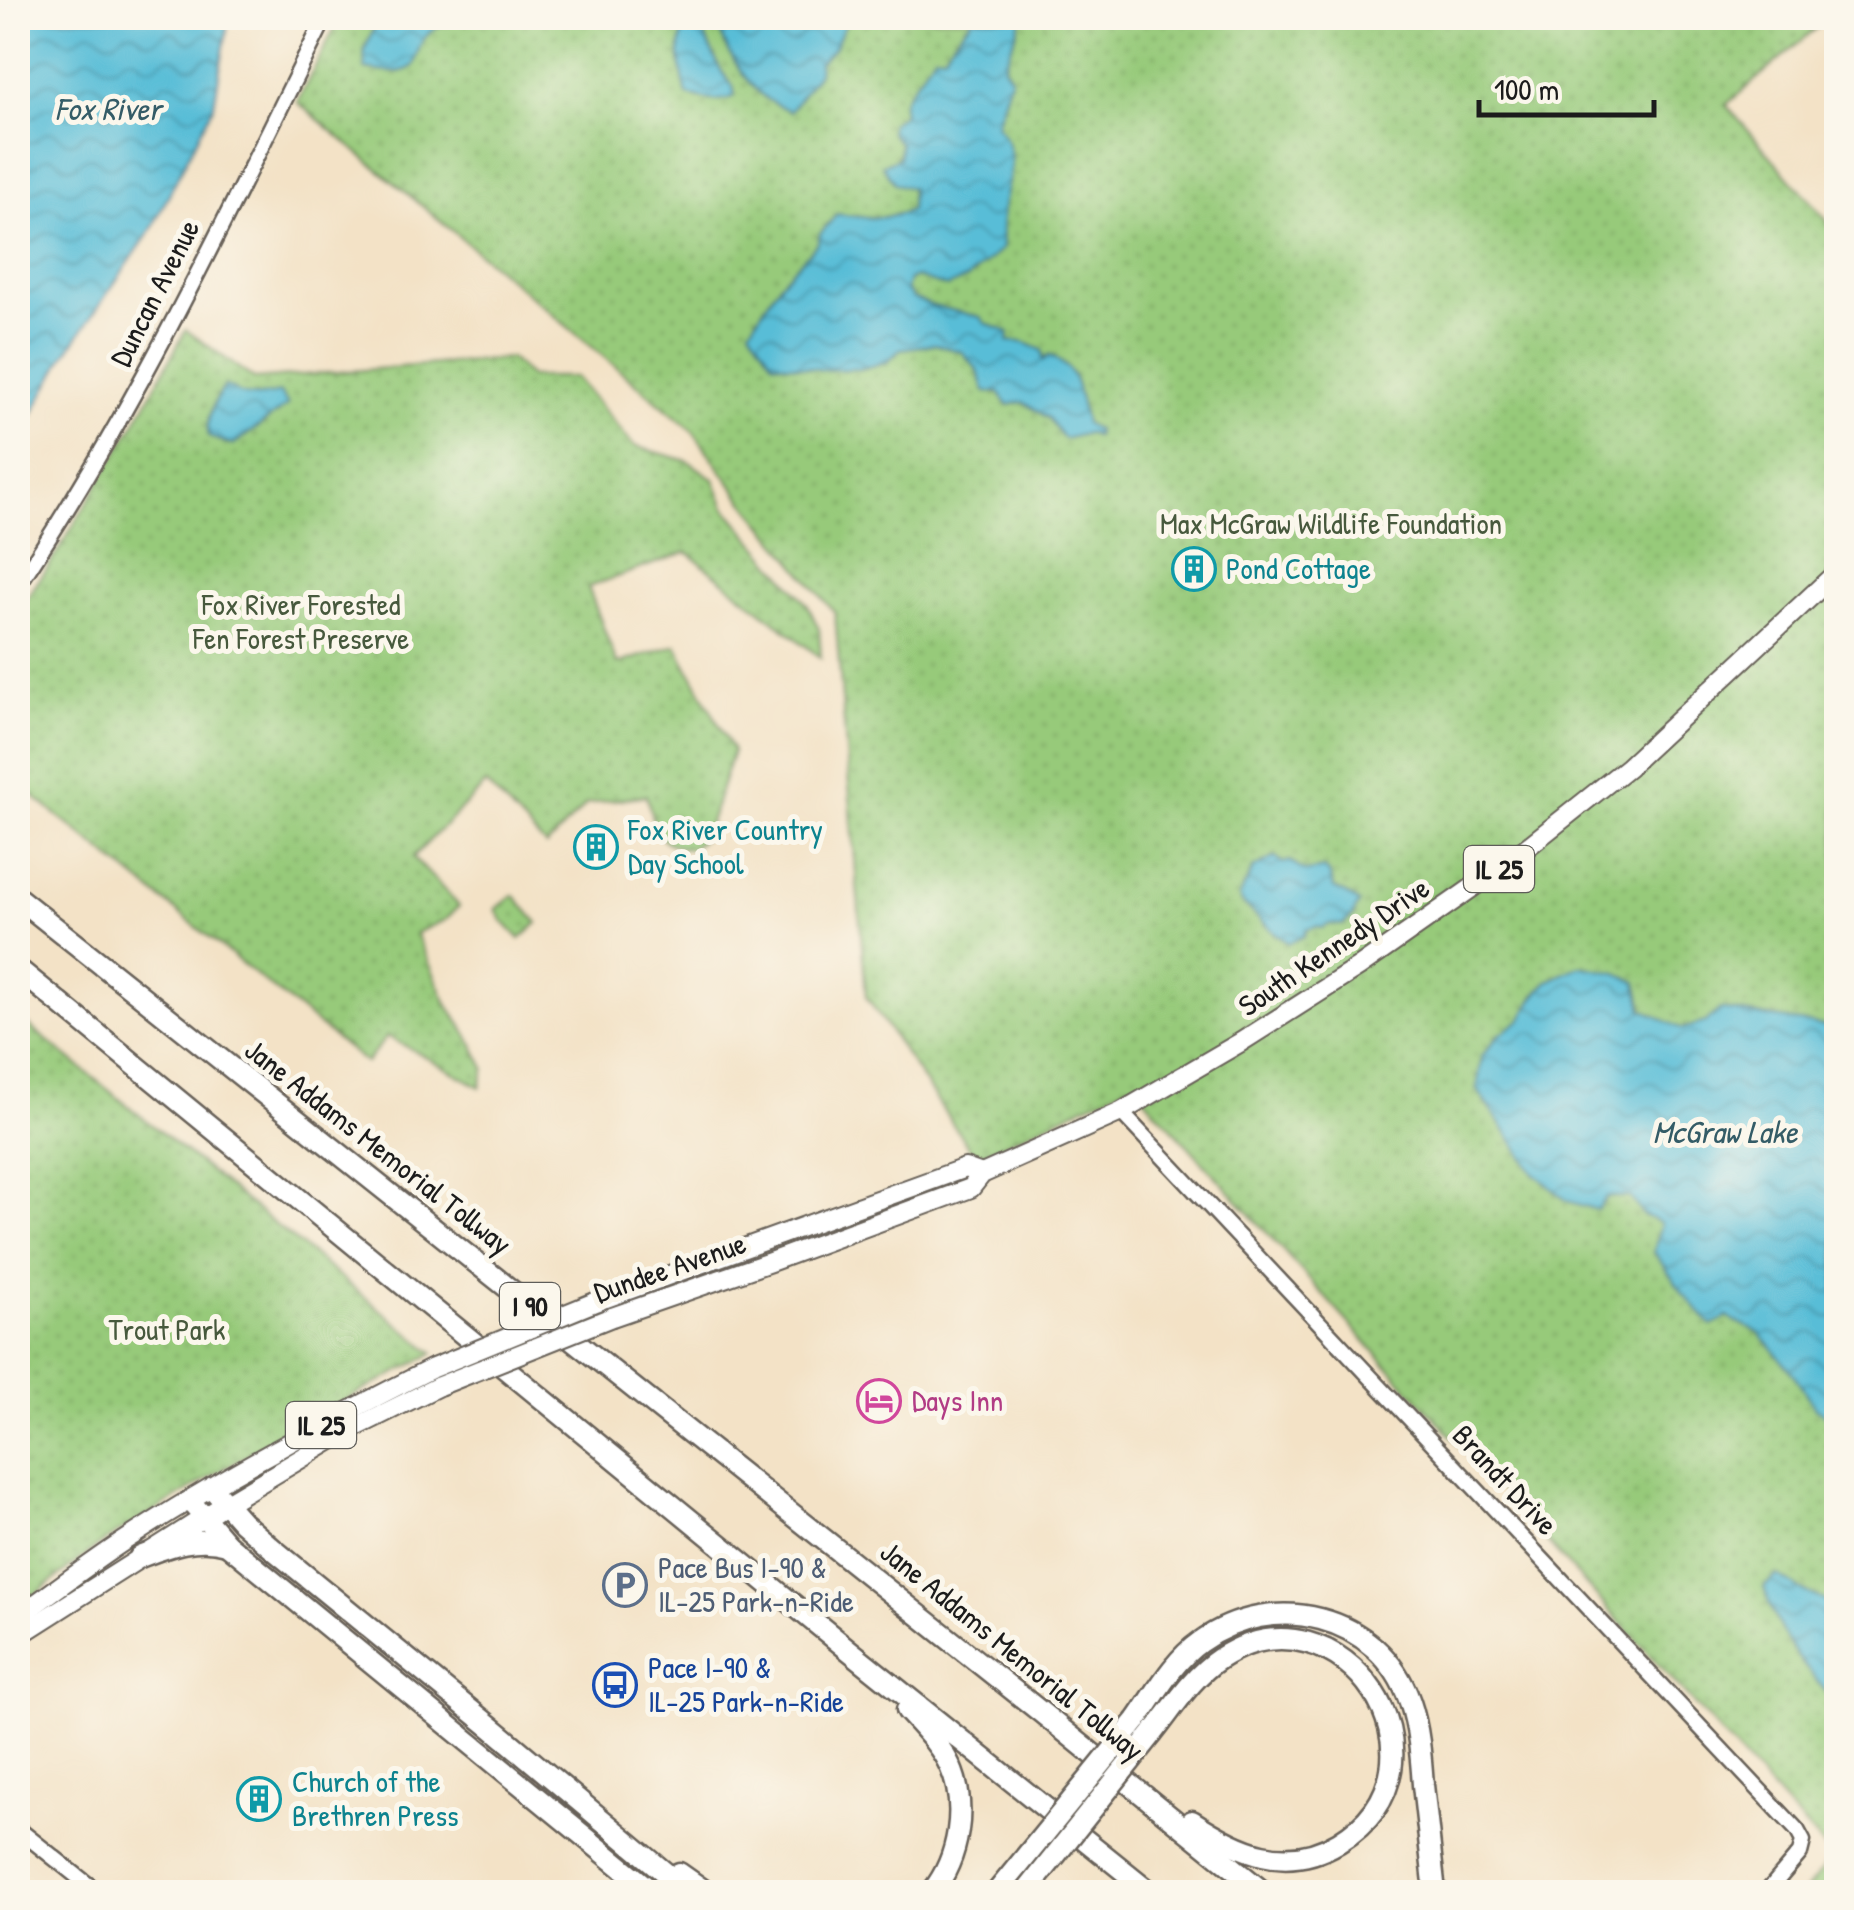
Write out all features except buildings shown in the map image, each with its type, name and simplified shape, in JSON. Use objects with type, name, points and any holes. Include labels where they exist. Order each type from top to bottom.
[{"type":"highway","name":"Jane Addams Memorial Tollway","points":[[18,898],[1263,1892]]},
{"type":"highway","name":"I 90","points":[[18,968],[1150,1892]]},
{"type":"highway","points":[[219,1496],[242,1522],[688,1892]]},
{"type":"highway","points":[[190,1501],[227,1544],[652,1892]]},
{"type":"highway","points":[[140,1558],[180,1542],[227,1544]]},
{"type":"highway","points":[[1026,1892],[1145,1726],[1184,1656],[1226,1627],[1257,1616],[1283,1613],[1316,1617],[1366,1642],[1391,1667],[1410,1701],[1418,1734],[1435,1892]]},
{"type":"highway","points":[[997,1892],[1145,1726],[1218,1660],[1236,1650],[1258,1643],[1294,1640],[1350,1664],[1370,1684],[1384,1709],[1392,1762],[1380,1800],[1349,1836],[1324,1850],[1279,1858],[1245,1851],[1203,1828],[1042,1714]]},
{"type":"highway","points":[[850,1650],[932,1738],[956,1780],[960,1809],[956,1843],[932,1892]]},
{"type":"highway","points":[[564,1789],[706,1892]]},
{"type":"main road","name":"South Kennedy Drive","points":[[1121,1112],[1359,967],[1506,864],[1628,768],[1836,573]]},
{"type":"main road","name":"Dundee Avenue","points":[[436,1377],[971,1188],[982,1174],[1121,1112]]},
{"type":"main road","name":"Dundee Avenue","points":[[18,1617],[124,1540],[190,1501],[219,1496],[342,1434],[436,1377],[595,1302],[965,1168],[982,1174]]},
{"type":"main road","name":"Dundee Avenue","points":[[18,1636],[204,1518],[219,1496]]},
{"type":"street","name":"Duncan Avenue","points":[[18,585],[96,462],[141,380],[325,18]]},
{"type":"street","name":"Brandt Drive","points":[[1121,1112],[1797,1830],[1802,1841],[1800,1852],[1767,1892]]},
{"type":"street","points":[[18,1830],[97,1892]]},
{"type":"green space","name":"Max McGraw Wildlife Foundation","points":[[340,18],[1828,18],[1726,105],[1836,231],[1836,1892],[1805,1892],[1832,1856],[1132,1084],[975,1157],[866,996],[835,613],[742,499],[692,430],[297,102]]},
{"type":"green space","name":"Fox River Forested Fen Forest Preserve","points":[[186,330],[254,379],[510,358],[530,377],[575,377],[634,446],[688,461],[714,479],[725,507],[807,604],[819,629],[821,658],[687,552],[588,587],[617,664],[676,645],[733,751],[705,838],[688,849],[661,837],[646,795],[587,804],[546,846],[486,784],[413,857],[459,906],[445,920],[416,933],[448,1006],[485,1068],[480,1087],[387,1036],[366,1063],[18,784],[18,611],[134,425]]},
{"type":"green space","points":[[514,895],[538,923],[520,939],[496,909]]},
{"type":"green space","name":"Trout Park","points":[[18,1017],[434,1353],[278,1436],[102,1543],[18,1608]]},
{"type":"water","name":"Fox River","points":[[18,18],[229,18],[214,105],[151,230],[64,357],[18,441]]},
{"type":"water","points":[[378,18],[459,18],[428,34],[413,66],[390,72],[365,69],[364,51]]},
{"type":"water","points":[[689,18],[697,20],[735,96],[717,100],[687,95],[680,46]]},
{"type":"water","points":[[715,18],[848,18],[834,48],[819,63],[818,73],[790,111],[768,100],[750,83],[723,40]]},
{"type":"water","points":[[971,18],[1022,18],[1004,66],[1011,77],[996,124],[1011,159],[1002,216],[1002,249],[968,278],[947,287],[916,277],[909,280],[906,289],[912,298],[933,306],[981,317],[985,323],[1009,332],[1008,341],[1042,350],[1043,360],[1049,355],[1059,360],[1072,374],[1085,423],[1097,430],[1096,437],[1087,433],[1064,439],[1048,418],[1023,402],[1008,405],[999,393],[985,391],[977,369],[962,352],[935,344],[901,349],[887,362],[860,369],[823,370],[773,362],[750,329],[780,283],[818,243],[820,234],[837,214],[883,217],[910,210],[911,188],[895,184],[882,165],[899,158],[900,143],[890,133],[891,123],[902,115],[903,100],[935,54],[944,55]]},
{"type":"water","points":[[225,386],[249,396],[280,393],[288,405],[233,445],[209,437],[208,430],[211,410]]},
{"type":"water","points":[[1275,857],[1305,871],[1323,869],[1329,873],[1334,888],[1359,903],[1352,917],[1342,925],[1306,930],[1304,936],[1289,943],[1276,934],[1239,897],[1253,869]]},
{"type":"water","name":"McGraw Lake","points":[[1580,966],[1617,973],[1637,982],[1643,1009],[1682,1029],[1706,1022],[1720,1009],[1836,1028],[1836,1422],[1815,1408],[1759,1333],[1727,1317],[1712,1326],[1654,1252],[1661,1223],[1643,1215],[1630,1197],[1607,1197],[1597,1210],[1567,1201],[1534,1173],[1477,1089],[1482,1056],[1499,1035],[1522,1019],[1548,981]]},
{"type":"water","points":[[1777,1575],[1836,1606],[1836,1701],[1802,1663],[1775,1618],[1764,1587]]},
{"type":"place","name":"Pond Cottage","points":[[1194,569]]},
{"type":"place","name":"Fox River Country Day School","points":[[596,847]]},
{"type":"place","name":"Days Inn","points":[[879,1401]]},
{"type":"place","name":"Pace Bus I-90 & IL-25 Park-n-Ride","points":[[625,1585]]},
{"type":"place","name":"Pace I-90 & IL-25 Park-n-Ride","points":[[615,1685]]},
{"type":"place","name":"Church of the Brethren Press","points":[[259,1799]]}]
